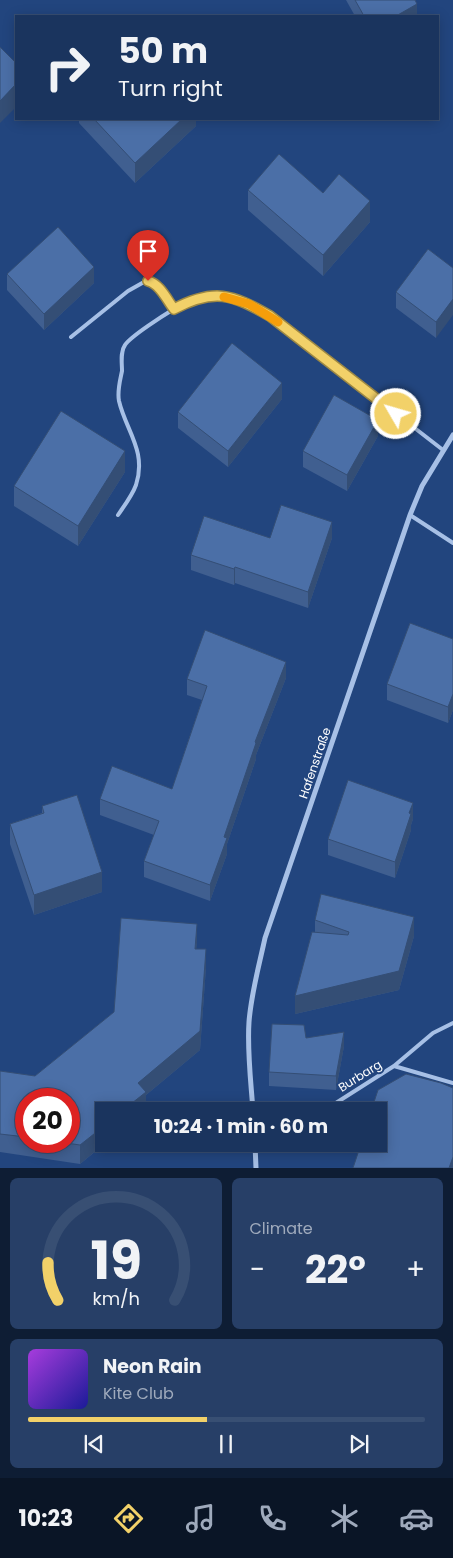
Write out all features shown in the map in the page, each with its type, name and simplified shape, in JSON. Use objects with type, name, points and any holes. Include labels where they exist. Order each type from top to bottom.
[{"type":"street","name":"Hafenstraße","points":[[253,1102],[249,1022],[265,938],[410,515],[422,486],[453,435]]},
{"type":"street","points":[[255,1152],[256,1168]]},
{"type":"lane","points":[[71,337],[128,291],[144,282],[154,282],[174,309]]},
{"type":"lane","points":[[118,515],[136,485],[138,467],[136,445],[119,401],[118,393],[122,355],[125,345],[152,323],[196,298],[218,296],[249,304],[270,316],[443,450]]},
{"type":"lane","points":[[410,515],[453,543]]},
{"type":"lane","name":"Burbarg","points":[[337,1102],[394,1066],[433,1033],[453,1024]]},
{"type":"lane","name":"Burbarg","points":[[394,1066],[453,1083]]},
{"type":"building","points":[[355,0],[415,0],[417,4],[398,15],[363,15]]},
{"type":"building","points":[[0,47],[15,62],[15,85],[0,101]]},
{"type":"building","points":[[95,120],[181,120],[135,163]]},
{"type":"building","points":[[279,154],[323,193],[339,174],[370,201],[323,255],[248,190]]},
{"type":"building","points":[[58,227],[94,267],[44,314],[7,274]]},
{"type":"building","points":[[428,249],[453,268],[453,299],[436,322],[396,292]]},
{"type":"building","points":[[232,343],[282,383],[228,451],[178,412]]},
{"type":"building","points":[[334,395],[378,420],[347,475],[303,451]]},
{"type":"building","points":[[61,411],[125,451],[78,526],[14,486]]},
{"type":"building","points":[[281,505],[332,522],[308,592],[235,567],[234,569],[191,555],[204,516],[270,538]]},
{"type":"building","points":[[410,623],[453,639],[453,694],[448,707],[387,684]]},
{"type":"building","points":[[205,630],[286,662],[255,742],[224,837],[227,838],[210,885],[144,861],[159,821],[100,799],[112,766],[172,789],[207,686],[187,679]]},
{"type":"building","points":[[348,780],[413,803],[395,862],[328,839]]},
{"type":"building","points":[[77,795],[102,872],[34,895],[10,824],[44,813],[42,806]]},
{"type":"building","points":[[321,894],[414,917],[399,971],[295,996],[312,932],[348,935],[349,932],[315,920]]},
{"type":"building","points":[[121,918],[197,924],[195,949],[206,949],[200,1031],[138,1083],[146,1092],[133,1102],[95,1102],[95,1133],[80,1145],[80,1088],[15,1088],[15,1136],[0,1134],[0,1071],[35,1076],[114,1012]]},
{"type":"building","points":[[272,1024],[304,1025],[306,1038],[344,1032],[336,1076],[269,1072]]},
{"type":"building","points":[[406,1074],[453,1088],[453,1157],[449,1168],[353,1168],[358,1152],[387,1152],[387,1102],[374,1102],[378,1090]]},
{"type":"slow traffic","points":[[224,297],[249,304],[278,322]]},
{"type":"route","points":[[148,281],[154,282],[174,309],[196,298],[207,296],[218,296],[249,304],[270,316],[396,414]]}]
